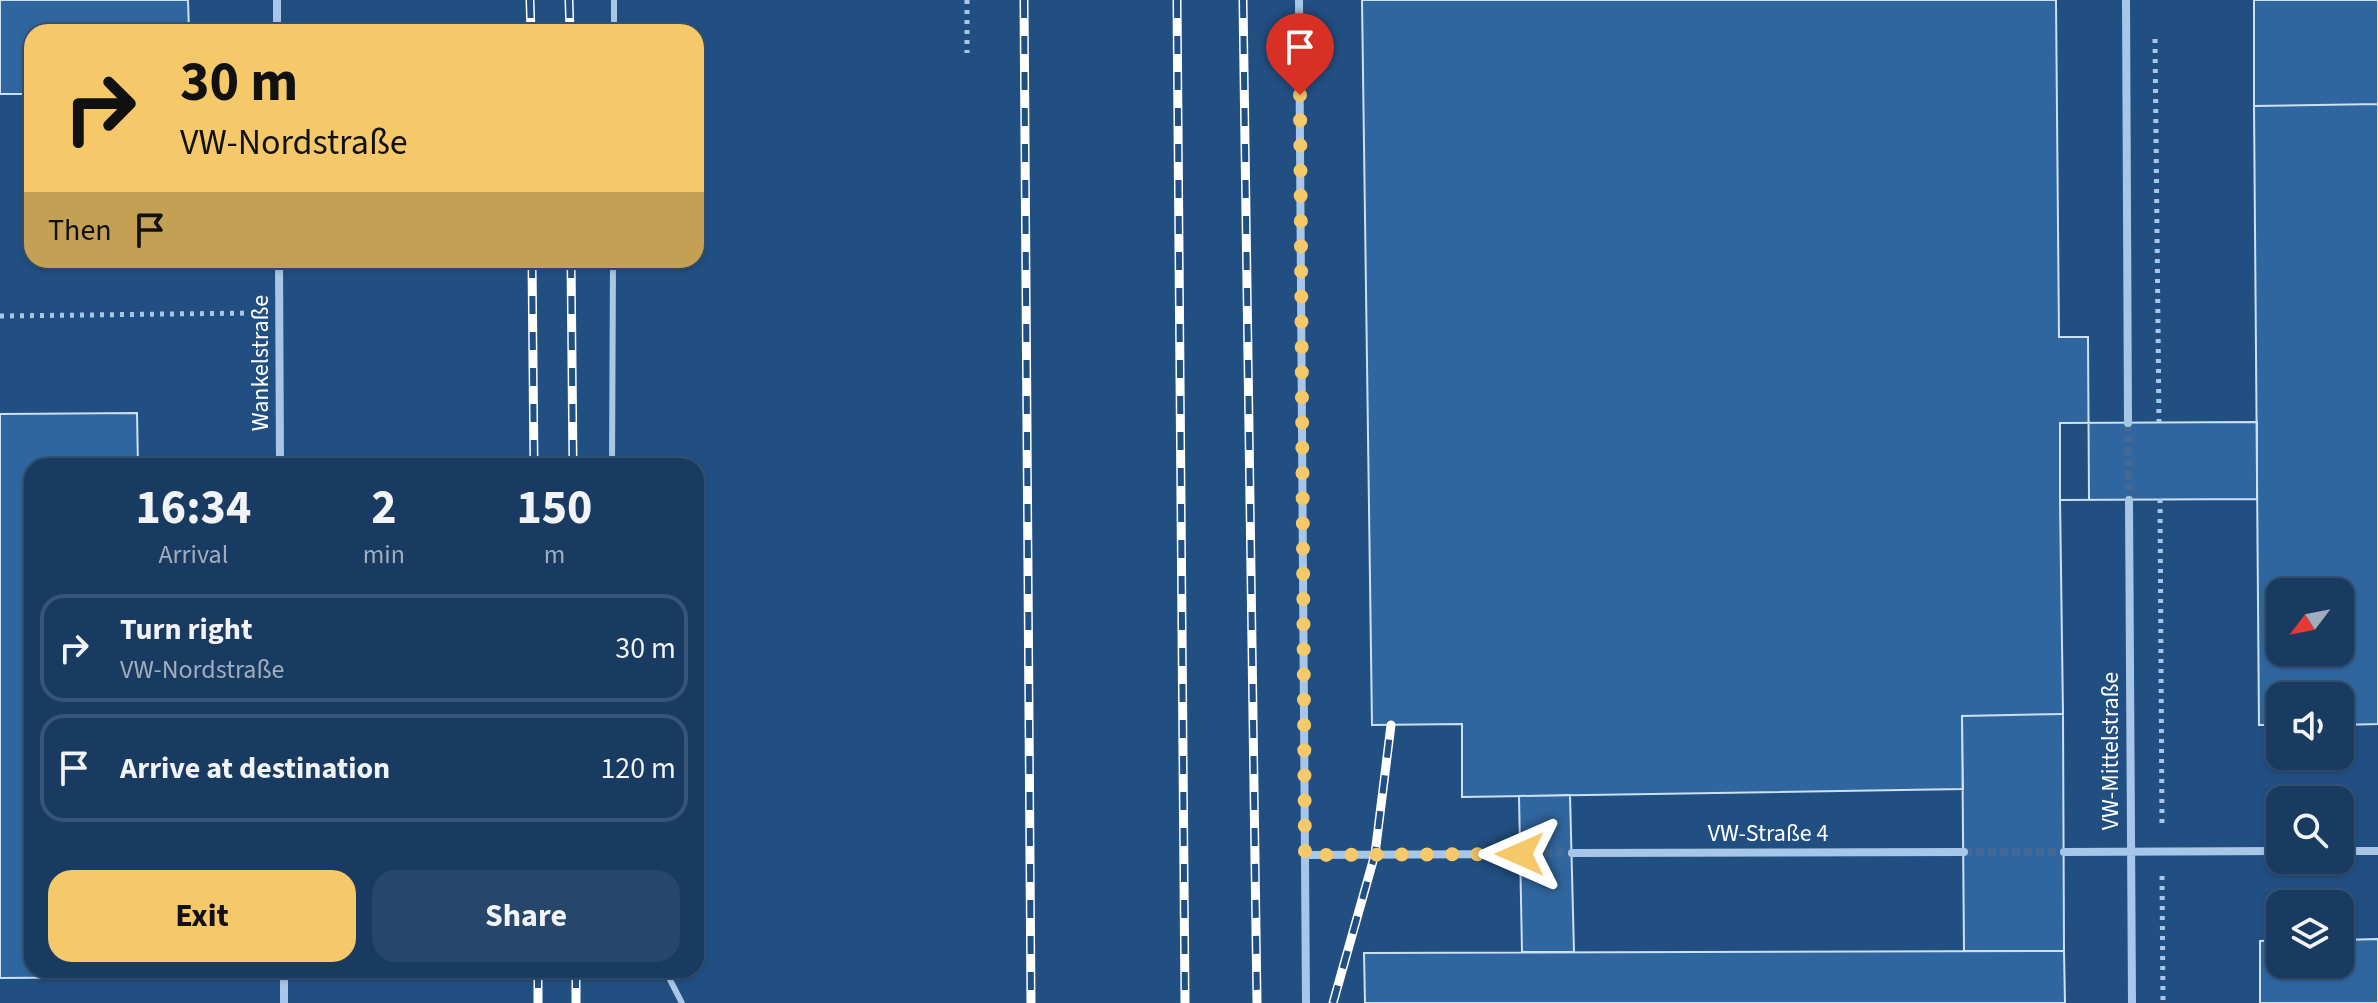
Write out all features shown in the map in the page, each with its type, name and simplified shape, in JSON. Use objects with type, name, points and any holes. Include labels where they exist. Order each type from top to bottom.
[{"type":"street","points":[[277,0],[277,24]]},
{"type":"street","points":[[1299,0],[1306,1003]]},
{"type":"street","points":[[2126,0],[2128,423]]},
{"type":"street","name":"Wankelstraße","points":[[279,268],[280,458]]},
{"type":"street","name":"VW-Mittelstraße","points":[[2129,500],[2132,1003]]},
{"type":"street","points":[[2064,852],[2266,851]]},
{"type":"street","points":[[2354,851],[2378,851]]},
{"type":"street","name":"VW-Straße 4","points":[[1572,853],[1964,852]]},
{"type":"street","points":[[1305,855],[1520,854]]},
{"type":"street","points":[[284,978],[284,1003]]},
{"type":"lane","points":[[614,0],[614,24]]},
{"type":"lane","points":[[612,458],[613,268]]},
{"type":"lane","points":[[669,978],[682,1003]]},
{"type":"path","points":[[967,0],[967,53]]},
{"type":"path","points":[[2155,32],[2159,422]]},
{"type":"path","points":[[0,316],[279,312]]},
{"type":"path","points":[[2160,499],[2163,1003]]},
{"type":"building","points":[[0,0],[188,0],[189,24],[24,24],[24,94],[0,94]]},
{"type":"building","points":[[1362,0],[2056,0],[2059,337],[2088,337],[2089,500],[2060,500],[2063,714],[1962,716],[1963,789],[1462,797],[1462,724],[1372,725]]},
{"type":"building","points":[[2254,0],[2378,0],[2378,104],[2254,106]]},
{"type":"building","points":[[2378,104],[2378,724],[2354,725],[2354,682],[2266,682],[2266,725],[2259,725],[2254,106]]},
{"type":"building","points":[[137,413],[138,458],[24,458],[24,978],[0,978],[0,414]]},
{"type":"building","points":[[2257,422],[2257,499],[2060,500],[2060,423]]},
{"type":"building","points":[[2063,714],[2064,951],[1964,951],[1962,716]]},
{"type":"building","points":[[1570,795],[1574,952],[1522,952],[1519,796]]},
{"type":"building","points":[[2378,939],[2378,1003],[2260,1003],[2260,941],[2266,941],[2266,978],[2354,978],[2354,940]]},
{"type":"building","points":[[2064,951],[2065,1003],[1365,1003],[1364,953]]},
{"type":"tunnel","points":[[2128,423],[2129,500]]},
{"type":"tunnel","points":[[1964,852],[2064,852]]},
{"type":"tunnel","points":[[1520,854],[1572,853]]},
{"type":"railway","points":[[530,0],[531,24]]},
{"type":"railway","points":[[569,0],[570,24]]},
{"type":"railway","points":[[1024,0],[1031,1003]]},
{"type":"railway","points":[[1177,0],[1185,1003]]},
{"type":"railway","points":[[1243,0],[1257,1003]]},
{"type":"railway","points":[[532,268],[534,458]]},
{"type":"railway","points":[[571,268],[573,458]]},
{"type":"railway","points":[[1333,1003],[1375,854],[1391,725]]},
{"type":"railway","points":[[538,978],[538,1003]]},
{"type":"railway","points":[[576,978],[576,1003]]},
{"type":"route","points":[[1300,95],[1305,855],[1520,854]]}]
